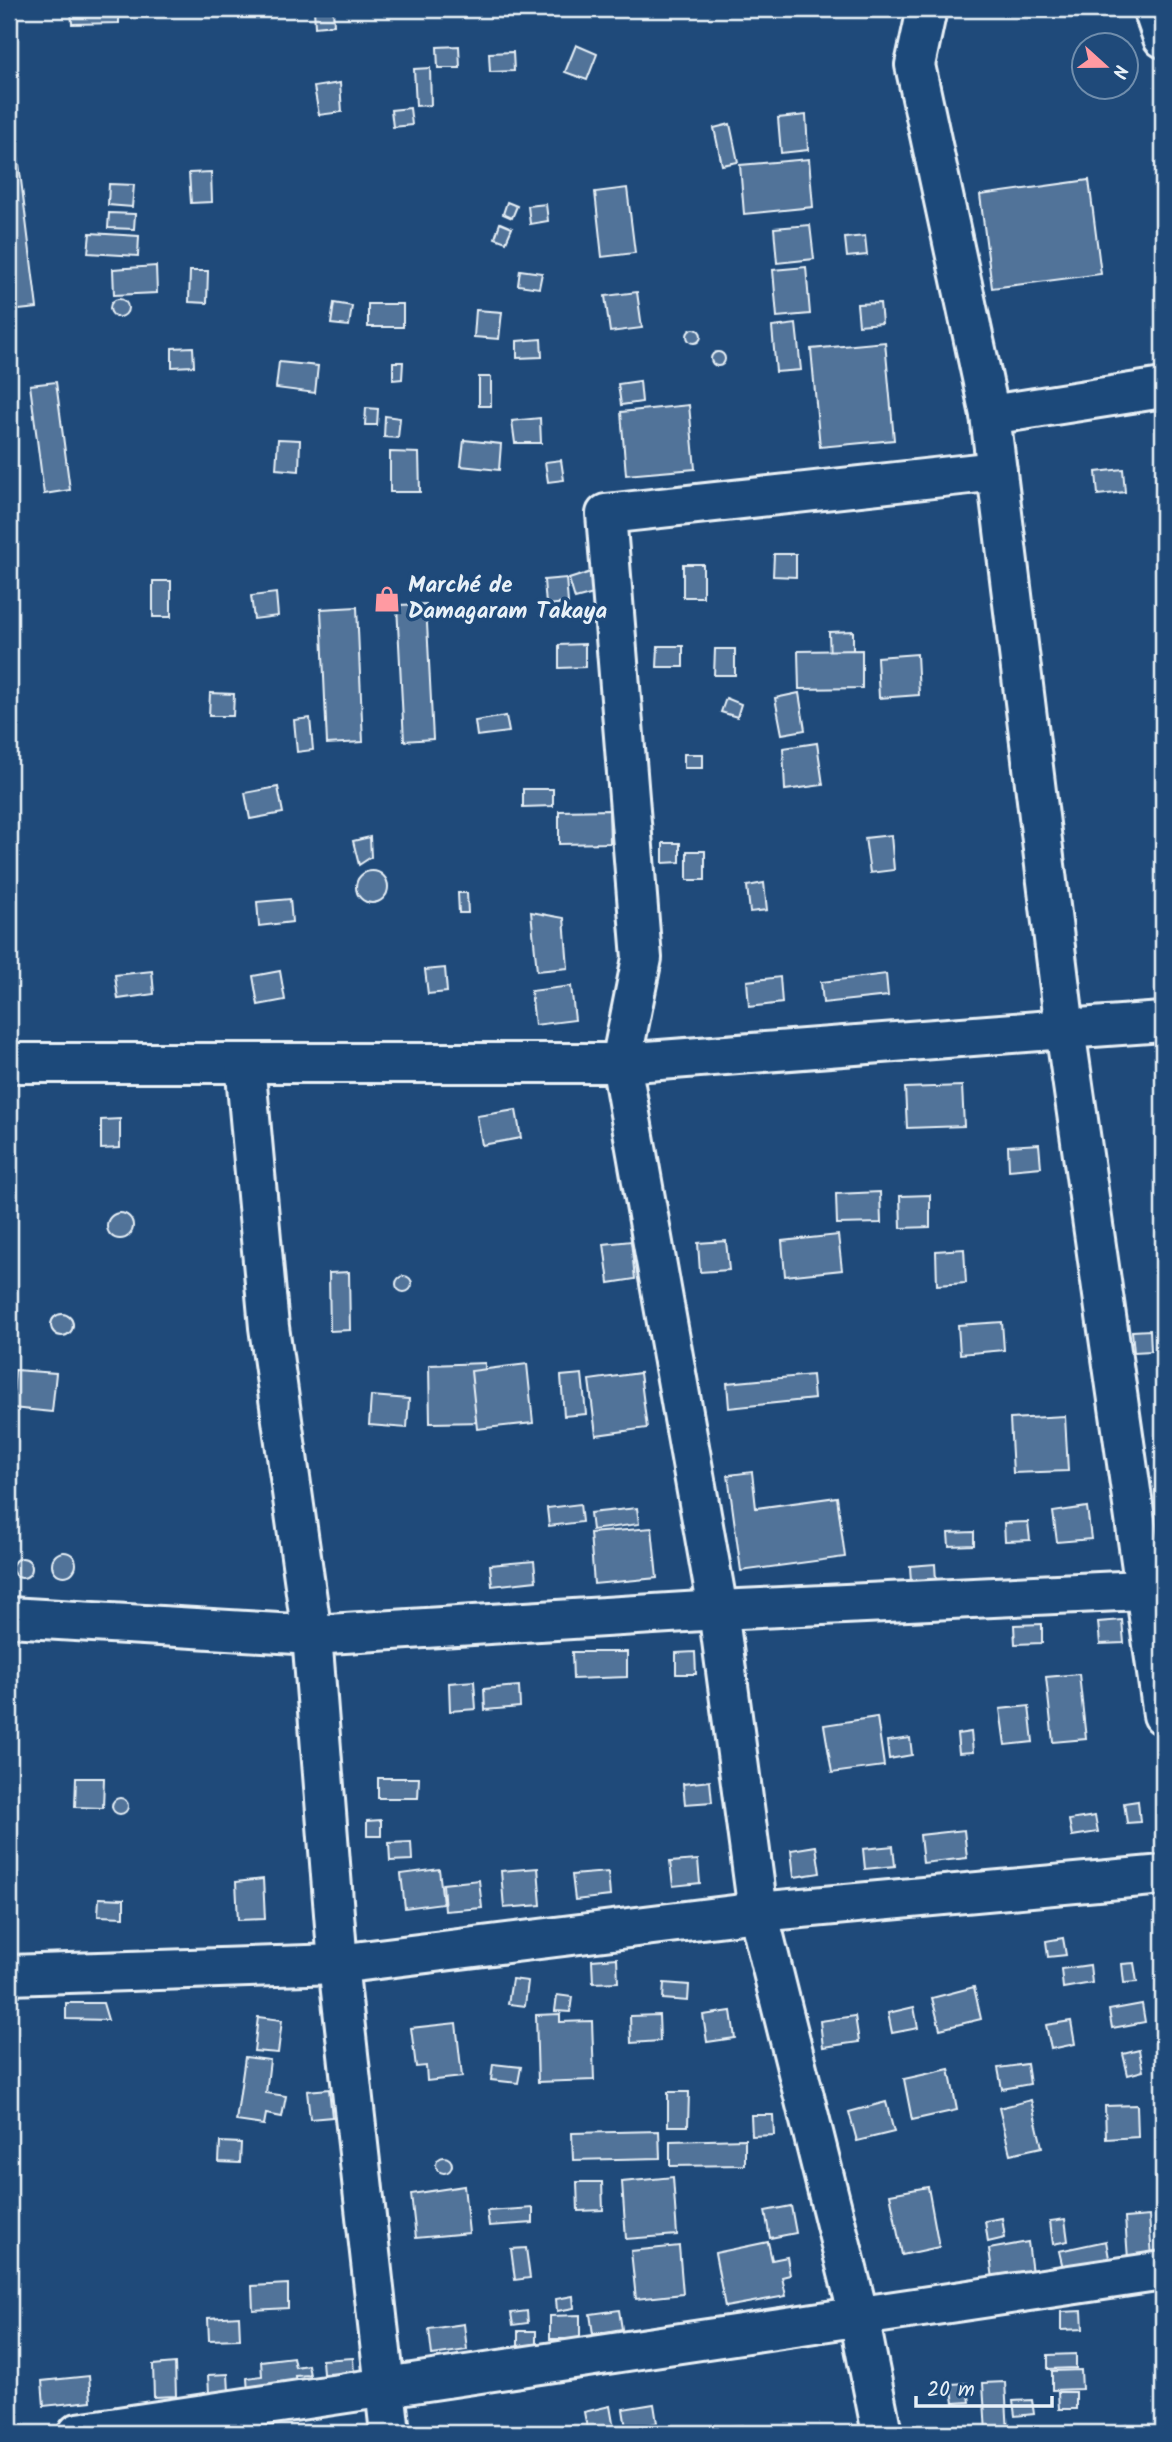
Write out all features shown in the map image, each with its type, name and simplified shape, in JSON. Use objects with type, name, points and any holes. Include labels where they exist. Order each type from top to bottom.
[{"type":"street","points":[[927,9],[915,65],[990,415],[1065,1029],[1153,1590],[1163,1715]]},
{"type":"street","points":[[1153,9],[1163,38]]},
{"type":"street","points":[[990,415],[1163,388]]},
{"type":"street","points":[[881,2433],[859,2317],[758,1912],[718,1610],[621,1063],[642,958],[606,514],[997,471]]},
{"type":"street","points":[[9,1063],[621,1063],[1163,1022]]},
{"type":"street","points":[[245,1063],[269,1327],[312,1635],[338,1964],[390,2433]]},
{"type":"street","points":[[9,1617],[312,1635],[718,1610],[1153,1590]]},
{"type":"street","points":[[9,1975],[338,1964],[758,1912],[1163,1875]]},
{"type":"street","points":[[78,2433],[1163,2271]]},
{"type":"building","points":[[71,9],[119,9],[119,23],[72,24]]},
{"type":"building","points":[[314,9],[333,9],[334,25],[315,27]]},
{"type":"building","points":[[576,45],[597,54],[587,80],[565,72]]},
{"type":"building","points":[[459,46],[460,68],[438,68],[437,47]]},
{"type":"building","points":[[513,52],[514,71],[490,72],[489,53]]},
{"type":"building","points":[[430,68],[431,105],[416,106],[414,69]]},
{"type":"building","points":[[340,83],[342,112],[319,115],[314,87]]},
{"type":"building","points":[[410,108],[412,125],[393,127],[391,110]]},
{"type":"building","points":[[806,115],[808,150],[781,153],[778,118]]},
{"type":"building","points":[[730,124],[738,162],[722,165],[714,128]]},
{"type":"building","points":[[18,156],[37,308],[10,311],[9,157]]},
{"type":"building","points":[[809,159],[813,207],[744,214],[740,165]]},
{"type":"building","points":[[211,172],[212,202],[191,203],[189,173]]},
{"type":"building","points":[[1089,180],[1101,274],[992,288],[980,195]]},
{"type":"building","points":[[109,184],[134,185],[132,207],[108,205]]},
{"type":"building","points":[[627,188],[635,253],[602,257],[595,192]]},
{"type":"building","points":[[507,202],[517,206],[512,218],[503,214]]},
{"type":"building","points":[[546,204],[548,221],[530,224],[528,206]]},
{"type":"building","points":[[109,213],[135,214],[134,229],[108,228]]},
{"type":"building","points":[[500,223],[512,228],[506,242],[495,238]]},
{"type":"building","points":[[810,225],[814,259],[777,263],[774,228]]},
{"type":"building","points":[[90,233],[139,236],[138,256],[88,253]]},
{"type":"building","points":[[865,236],[867,255],[847,257],[845,238]]},
{"type":"building","points":[[156,266],[157,293],[114,295],[113,269]]},
{"type":"building","points":[[806,267],[810,314],[777,317],[773,270]]},
{"type":"building","points":[[520,270],[542,273],[539,288],[518,285]]},
{"type":"building","points":[[190,271],[208,271],[207,303],[189,302]]},
{"type":"building","points":[[637,292],[642,328],[610,332],[605,296]]},
{"type":"building","points":[[119,299],[125,302],[128,308],[125,314],[119,317],[113,314],[110,308],[113,302]]},
{"type":"building","points":[[334,303],[352,306],[349,326],[331,324]]},
{"type":"building","points":[[880,303],[882,323],[859,325],[857,304]]},
{"type":"building","points":[[368,304],[403,304],[403,327],[368,327]]},
{"type":"building","points":[[476,310],[502,312],[499,339],[474,337]]},
{"type":"building","points":[[796,324],[801,370],[776,372],[772,327]]},
{"type":"building","points":[[691,329],[697,329],[701,336],[697,343],[691,343],[687,339],[687,333]]},
{"type":"building","points":[[541,339],[542,357],[517,358],[517,341]]},
{"type":"building","points":[[885,342],[894,440],[820,447],[811,349]]},
{"type":"building","points":[[193,347],[194,366],[172,367],[172,348]]},
{"type":"building","points":[[715,352],[721,352],[725,359],[721,366],[715,366],[711,362],[711,356]]},
{"type":"building","points":[[279,362],[318,366],[315,393],[276,388]]},
{"type":"building","points":[[393,362],[403,362],[402,379],[393,380]]},
{"type":"building","points":[[479,377],[491,377],[491,406],[479,406]]},
{"type":"building","points":[[640,381],[642,402],[621,405],[618,384]]},
{"type":"building","points":[[56,382],[70,490],[44,494],[30,385]]},
{"type":"building","points":[[689,405],[695,469],[626,475],[621,412]]},
{"type":"building","points":[[366,408],[378,409],[377,425],[365,425]]},
{"type":"building","points":[[385,416],[400,418],[398,438],[384,437]]},
{"type":"building","points":[[540,418],[541,443],[515,443],[512,421]]},
{"type":"building","points":[[278,439],[300,440],[299,471],[276,469]]},
{"type":"building","points":[[464,440],[501,444],[499,470],[461,466]]},
{"type":"building","points":[[390,452],[419,453],[420,492],[390,492]]},
{"type":"building","points":[[561,460],[564,480],[548,482],[545,462]]},
{"type":"building","points":[[1123,469],[1125,492],[1098,495],[1096,472]]},
{"type":"building","points":[[774,554],[796,554],[796,577],[773,576]]},
{"type":"building","points":[[683,564],[703,564],[703,597],[683,597]]},
{"type":"building","points":[[594,571],[601,592],[575,599],[569,579]]},
{"type":"building","points":[[566,578],[568,603],[546,605],[544,580]]},
{"type":"building","points":[[153,581],[171,581],[171,617],[153,617]]},
{"type":"building","points":[[276,593],[278,616],[254,619],[251,596]]},
{"type":"building","points":[[426,604],[433,739],[404,741],[397,605]]},
{"type":"building","points":[[357,607],[363,742],[327,744],[321,609]]},
{"type":"building","points":[[853,631],[853,660],[830,661],[829,632]]},
{"type":"building","points":[[585,644],[585,667],[559,668],[559,645]]},
{"type":"building","points":[[658,646],[683,646],[683,667],[657,667]]},
{"type":"building","points":[[715,649],[735,649],[735,675],[714,675]]},
{"type":"building","points":[[862,650],[862,688],[799,689],[798,651]]},
{"type":"building","points":[[917,654],[919,695],[879,698],[877,657]]},
{"type":"building","points":[[210,693],[234,694],[233,716],[209,716]]},
{"type":"building","points":[[799,693],[805,730],[782,734],[775,698]]},
{"type":"building","points":[[726,698],[741,704],[737,717],[721,712]]},
{"type":"building","points":[[506,716],[509,732],[477,736],[475,721]]},
{"type":"building","points":[[310,718],[313,750],[297,752],[294,720]]},
{"type":"building","points":[[817,743],[823,785],[785,790],[783,748]]},
{"type":"building","points":[[684,754],[703,754],[703,768],[684,768]]},
{"type":"building","points":[[278,787],[283,813],[250,819],[245,793]]},
{"type":"building","points":[[523,789],[553,789],[553,806],[523,807]]},
{"type":"building","points":[[609,810],[610,843],[559,844],[559,811]]},
{"type":"building","points":[[891,835],[894,870],[870,873],[865,838]]},
{"type":"building","points":[[370,837],[371,857],[359,865],[353,841]]},
{"type":"building","points":[[663,843],[680,843],[680,862],[663,863]]},
{"type":"building","points":[[687,851],[705,851],[705,880],[687,880]]},
{"type":"building","points":[[372,871],[383,876],[388,887],[383,898],[372,903],[361,898],[356,887],[361,876]]},
{"type":"building","points":[[764,883],[767,910],[750,912],[747,886]]},
{"type":"building","points":[[458,893],[467,893],[468,913],[459,913]]},
{"type":"building","points":[[290,899],[292,922],[259,926],[257,902]]},
{"type":"building","points":[[531,912],[564,918],[568,968],[537,971]]},
{"type":"building","points":[[445,968],[447,992],[428,994],[425,970]]},
{"type":"building","points":[[152,971],[154,994],[118,999],[115,975]]},
{"type":"building","points":[[280,971],[285,1000],[258,1005],[253,976]]},
{"type":"building","points":[[886,974],[888,996],[823,1003],[821,982]]},
{"type":"building","points":[[780,977],[782,1003],[749,1007],[747,981]]},
{"type":"building","points":[[571,986],[575,1020],[535,1025],[531,991]]},
{"type":"building","points":[[962,1086],[964,1126],[907,1128],[905,1088]]},
{"type":"building","points":[[516,1110],[521,1138],[482,1145],[477,1116]]},
{"type":"building","points":[[120,1119],[120,1148],[101,1149],[101,1120]]},
{"type":"building","points":[[1039,1144],[1041,1167],[1009,1170],[1008,1146]]},
{"type":"building","points":[[880,1192],[881,1223],[837,1224],[836,1194]]},
{"type":"building","points":[[930,1195],[930,1227],[901,1228],[900,1196]]},
{"type":"building","points":[[120,1213],[129,1217],[133,1226],[129,1235],[120,1239],[111,1235],[107,1226],[111,1217]]},
{"type":"building","points":[[838,1235],[842,1270],[785,1276],[782,1241]]},
{"type":"building","points":[[631,1241],[635,1279],[609,1283],[604,1244]]},
{"type":"building","points":[[726,1241],[729,1270],[700,1272],[698,1243]]},
{"type":"building","points":[[964,1249],[966,1283],[937,1285],[936,1251]]},
{"type":"building","points":[[349,1272],[350,1330],[330,1331],[329,1273]]},
{"type":"building","points":[[404,1276],[412,1284],[404,1292],[396,1284]]},
{"type":"building","points":[[62,1314],[70,1317],[73,1325],[70,1333],[62,1336],[54,1333],[51,1325],[54,1317]]},
{"type":"building","points":[[1002,1322],[1004,1350],[960,1354],[958,1325]]},
{"type":"building","points":[[1150,1330],[1151,1351],[1134,1352],[1132,1331]]},
{"type":"building","points":[[485,1363],[486,1422],[430,1423],[429,1365]]},
{"type":"building","points":[[527,1364],[533,1423],[477,1429],[471,1371]]},
{"type":"building","points":[[15,1370],[56,1373],[52,1412],[12,1408]]},
{"type":"building","points":[[640,1373],[647,1428],[596,1435],[589,1380]]},
{"type":"building","points":[[582,1374],[586,1414],[564,1416],[561,1376]]},
{"type":"building","points":[[812,1375],[814,1399],[729,1408],[727,1383]]},
{"type":"building","points":[[371,1396],[409,1399],[407,1428],[369,1425]]},
{"type":"building","points":[[1065,1416],[1068,1471],[1013,1473],[1010,1419]]},
{"type":"building","points":[[752,1472],[756,1508],[837,1497],[845,1557],[741,1571],[728,1475]]},
{"type":"building","points":[[580,1504],[582,1522],[549,1526],[547,1508]]},
{"type":"building","points":[[1087,1507],[1091,1539],[1057,1542],[1053,1512]]},
{"type":"building","points":[[637,1508],[639,1524],[592,1530],[590,1513]]},
{"type":"building","points":[[1028,1522],[1030,1540],[1005,1541],[1004,1523]]},
{"type":"building","points":[[652,1528],[657,1578],[594,1584],[590,1533]]},
{"type":"building","points":[[974,1532],[974,1545],[949,1546],[948,1533]]},
{"type":"building","points":[[59,1552],[69,1552],[76,1559],[76,1569],[69,1576],[59,1576],[52,1569],[52,1559]]},
{"type":"building","points":[[18,1558],[26,1558],[32,1568],[26,1578],[18,1578],[12,1572],[12,1564]]},
{"type":"building","points":[[534,1561],[536,1581],[492,1586],[490,1565]]},
{"type":"building","points":[[935,1564],[936,1581],[911,1583],[910,1566]]},
{"type":"building","points":[[1122,1620],[1124,1643],[1100,1644],[1098,1622]]},
{"type":"building","points":[[1042,1624],[1042,1643],[1015,1644],[1014,1625]]},
{"type":"building","points":[[572,1652],[627,1652],[627,1677],[573,1679]]},
{"type":"building","points":[[695,1652],[696,1674],[676,1674],[676,1653]]},
{"type":"building","points":[[1079,1674],[1086,1739],[1053,1742],[1046,1677]]},
{"type":"building","points":[[474,1681],[476,1709],[450,1711],[449,1683]]},
{"type":"building","points":[[519,1686],[520,1707],[485,1710],[484,1689]]},
{"type":"building","points":[[1029,1706],[1033,1742],[1005,1745],[1000,1709]]},
{"type":"building","points":[[877,1717],[884,1766],[832,1773],[824,1725]]},
{"type":"building","points":[[971,1732],[973,1752],[959,1753],[957,1734]]},
{"type":"building","points":[[910,1738],[912,1755],[889,1759],[887,1741]]},
{"type":"building","points":[[76,1778],[104,1778],[103,1808],[75,1807]]},
{"type":"building","points":[[378,1778],[419,1778],[418,1798],[378,1798]]},
{"type":"building","points":[[710,1781],[712,1802],[685,1804],[683,1784]]},
{"type":"building","points":[[120,1798],[126,1800],[126,1812],[120,1814],[114,1812],[112,1806],[114,1800]]},
{"type":"building","points":[[1138,1801],[1140,1822],[1127,1823],[1124,1803]]},
{"type":"building","points":[[1095,1816],[1098,1832],[1072,1836],[1069,1820]]},
{"type":"building","points":[[381,1820],[381,1836],[367,1836],[367,1821]]},
{"type":"building","points":[[964,1830],[967,1858],[923,1863],[920,1835]]},
{"type":"building","points":[[411,1842],[412,1860],[390,1861],[389,1843]]},
{"type":"building","points":[[816,1846],[820,1873],[794,1877],[791,1850]]},
{"type":"building","points":[[893,1846],[895,1866],[865,1869],[863,1849]]},
{"type":"building","points":[[698,1860],[700,1883],[673,1886],[670,1862]]},
{"type":"building","points":[[538,1868],[541,1905],[504,1908],[501,1871]]},
{"type":"building","points":[[439,1869],[443,1903],[405,1908],[401,1874]]},
{"type":"building","points":[[608,1872],[610,1896],[575,1900],[572,1875]]},
{"type":"building","points":[[263,1879],[265,1919],[238,1920],[236,1882]]},
{"type":"building","points":[[479,1880],[482,1908],[445,1911],[443,1884]]},
{"type":"building","points":[[99,1898],[124,1899],[124,1917],[98,1916]]},
{"type":"building","points":[[1063,1938],[1066,1955],[1048,1957],[1046,1941]]},
{"type":"building","points":[[617,1958],[618,1982],[593,1983],[592,1960]]},
{"type":"building","points":[[1134,1963],[1137,1982],[1124,1983],[1122,1964]]},
{"type":"building","points":[[1090,1965],[1092,1983],[1063,1988],[1061,1969]]},
{"type":"building","points":[[512,1979],[528,1981],[525,2006],[508,2004]]},
{"type":"building","points":[[664,1983],[689,1985],[688,2001],[663,1999]]},
{"type":"building","points":[[974,1987],[981,2019],[940,2029],[932,1998]]},
{"type":"building","points":[[557,1995],[572,1997],[570,2012],[555,2011]]},
{"type":"building","points":[[66,2003],[103,2003],[108,2020],[66,2019]]},
{"type":"building","points":[[1142,2004],[1145,2022],[1112,2028],[1109,2010]]},
{"type":"building","points":[[914,2007],[918,2028],[892,2033],[888,2013]]},
{"type":"building","points":[[731,2011],[735,2038],[707,2042],[703,2015]]},
{"type":"building","points":[[560,2014],[560,2022],[592,2021],[594,2080],[538,2082],[536,2015]]},
{"type":"building","points":[[659,2015],[660,2041],[631,2043],[630,2016]]},
{"type":"building","points":[[855,2016],[859,2042],[823,2047],[820,2021]]},
{"type":"building","points":[[258,2017],[282,2020],[278,2053],[254,2051]]},
{"type":"building","points":[[1071,2021],[1075,2044],[1051,2049],[1046,2025]]},
{"type":"building","points":[[456,2023],[462,2077],[427,2081],[426,2066],[416,2067],[411,2028]]},
{"type":"building","points":[[1139,2050],[1143,2071],[1128,2075],[1123,2054]]},
{"type":"building","points":[[245,2057],[270,2060],[266,2093],[286,2096],[282,2117],[266,2114],[264,2125],[236,2121]]},
{"type":"building","points":[[493,2064],[521,2067],[518,2083],[491,2080]]},
{"type":"building","points":[[1027,2064],[1030,2084],[1002,2089],[998,2068]]},
{"type":"building","points":[[949,2069],[957,2110],[912,2120],[904,2079]]},
{"type":"building","points":[[329,2089],[332,2117],[310,2119],[307,2091]]},
{"type":"building","points":[[668,2092],[689,2092],[688,2126],[668,2126]]},
{"type":"building","points":[[1031,2100],[1042,2147],[1010,2154],[999,2108]]},
{"type":"building","points":[[886,2102],[894,2132],[857,2141],[849,2112]]},
{"type":"building","points":[[1137,2105],[1138,2137],[1106,2139],[1105,2106]]},
{"type":"building","points":[[751,2115],[773,2115],[774,2135],[752,2136]]},
{"type":"building","points":[[659,2131],[660,2158],[573,2160],[572,2133]]},
{"type":"building","points":[[745,2139],[745,2165],[670,2166],[670,2141]]},
{"type":"building","points":[[220,2142],[241,2143],[240,2163],[219,2162]]},
{"type":"building","points":[[441,2157],[447,2157],[452,2165],[450,2171],[441,2173],[436,2168],[436,2162]]},
{"type":"building","points":[[673,2177],[677,2235],[626,2239],[622,2182]]},
{"type":"building","points":[[577,2182],[602,2182],[603,2210],[578,2211]]},
{"type":"building","points":[[464,2186],[469,2233],[416,2238],[411,2194]]},
{"type":"building","points":[[928,2187],[939,2247],[902,2255],[890,2194]]},
{"type":"building","points":[[791,2206],[796,2233],[770,2238],[765,2211]]},
{"type":"building","points":[[533,2208],[533,2223],[489,2226],[487,2211]]},
{"type":"building","points":[[1149,2216],[1152,2257],[1128,2259],[1125,2218]]},
{"type":"building","points":[[1002,2218],[1005,2238],[988,2242],[985,2221]]},
{"type":"building","points":[[1065,2219],[1068,2241],[1053,2244],[1050,2221]]},
{"type":"building","points":[[1106,2241],[1109,2258],[1063,2268],[1059,2251]]},
{"type":"building","points":[[768,2242],[772,2260],[787,2257],[790,2275],[782,2277],[786,2296],[725,2307],[715,2253]]},
{"type":"building","points":[[1028,2242],[1032,2273],[993,2279],[989,2249]]},
{"type":"building","points":[[679,2246],[683,2294],[636,2299],[631,2251]]},
{"type":"building","points":[[526,2248],[530,2278],[515,2280],[511,2249]]},
{"type":"building","points":[[288,2284],[288,2308],[253,2310],[252,2286]]},
{"type":"building","points":[[573,2296],[574,2308],[557,2311],[556,2299]]},
{"type":"building","points":[[619,2310],[622,2329],[593,2334],[590,2314]]},
{"type":"building","points":[[527,2311],[528,2323],[513,2325],[511,2313]]},
{"type":"building","points":[[1082,2311],[1083,2329],[1061,2330],[1061,2312]]},
{"type":"building","points":[[580,2315],[580,2339],[550,2339],[550,2316]]},
{"type":"building","points":[[239,2316],[240,2339],[209,2340],[208,2318]]},
{"type":"building","points":[[464,2324],[467,2350],[432,2355],[429,2329]]},
{"type":"building","points":[[518,2331],[536,2331],[536,2345],[518,2346]]},
{"type":"building","points":[[1076,2354],[1076,2368],[1048,2369],[1048,2355]]},
{"type":"building","points":[[293,2357],[295,2367],[308,2365],[310,2375],[295,2376],[296,2386],[248,2393],[247,2378],[262,2376],[261,2361]]},
{"type":"building","points":[[353,2358],[354,2373],[323,2374],[322,2360]]},
{"type":"building","points":[[175,2363],[176,2396],[154,2397],[153,2365]]},
{"type":"building","points":[[1081,2370],[1082,2389],[1052,2390],[1052,2371]]},
{"type":"building","points":[[228,2374],[229,2392],[209,2393],[208,2375]]},
{"type":"building","points":[[89,2376],[91,2401],[44,2406],[42,2381]]},
{"type":"building","points":[[1005,2382],[1008,2433],[986,2433],[983,2383]]},
{"type":"building","points":[[967,2383],[970,2402],[954,2403],[951,2384]]},
{"type":"building","points":[[1058,2392],[1076,2392],[1076,2409],[1059,2409]]},
{"type":"building","points":[[1032,2400],[1034,2414],[1015,2416],[1013,2401]]},
{"type":"building","points":[[654,2404],[657,2423],[626,2428],[623,2409]]},
{"type":"building","points":[[610,2406],[614,2429],[588,2433],[584,2412]]},
{"type":"building","points":[[743,2425],[744,2433],[715,2433],[714,2427]]},
{"type":"building","points":[[1127,2425],[1128,2433],[1105,2433],[1104,2429]]},
{"type":"place","name":"Marché de Damagaram Takaya","points":[[387,599]]}]
